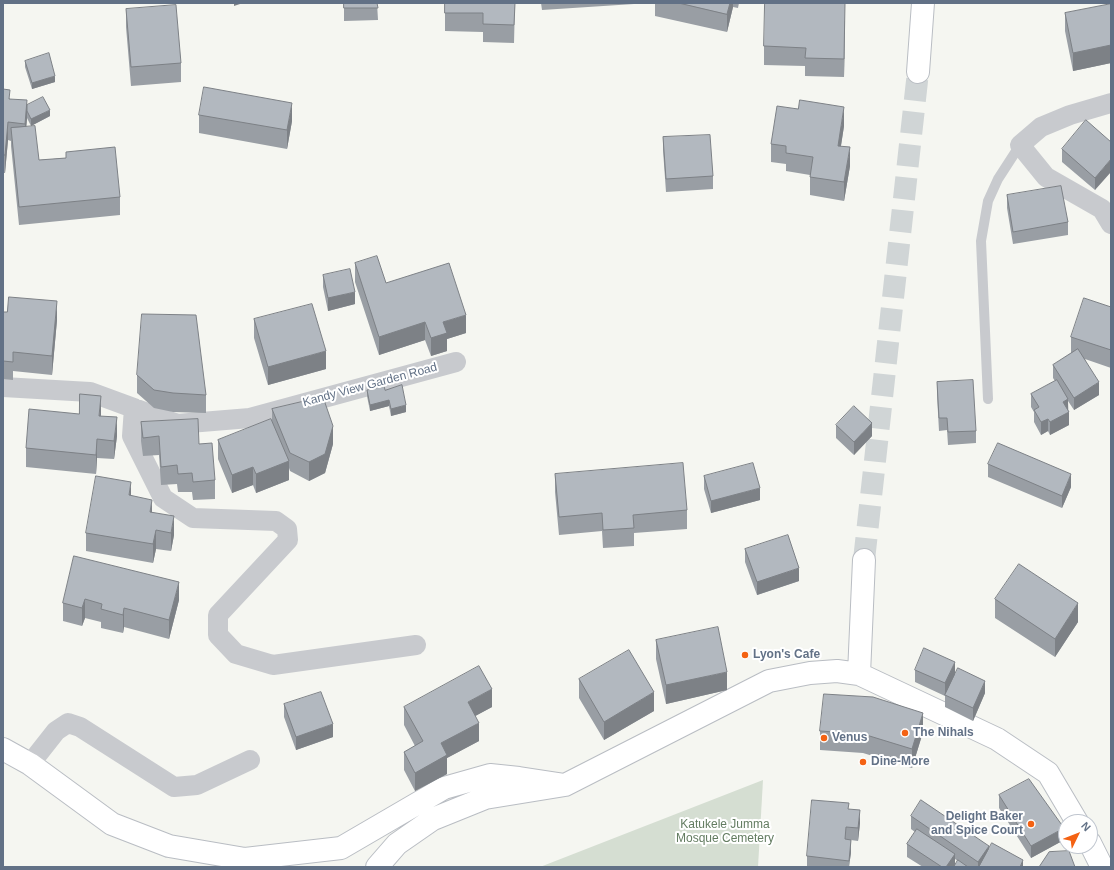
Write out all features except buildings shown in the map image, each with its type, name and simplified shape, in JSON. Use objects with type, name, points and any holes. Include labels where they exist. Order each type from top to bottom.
[{"type":"street","points":[[918,72],[923,3]]},
{"type":"street","points":[[1111,103],[1070,115],[1041,127],[1020,145],[1046,177],[1102,209],[1111,224]]},
{"type":"street","name":"Kandy View Garden Road","points":[[3,387],[90,392],[176,424],[250,418],[456,362]]},
{"type":"street","points":[[134,408],[132,436],[163,498],[193,518],[276,521],[287,529],[288,540],[218,615],[218,635],[236,654],[273,665],[416,644]]},
{"type":"street","points":[[859,674],[864,560]]},
{"type":"street","points":[[378,867],[397,844],[433,819],[484,798],[565,785],[768,681],[810,673],[837,671],[859,674],[997,739],[1048,773],[1072,814]]},
{"type":"street","points":[[30,764],[56,731],[68,723],[80,727],[174,787],[197,785],[250,760]]},
{"type":"street","points":[[3,749],[30,764],[112,824],[169,846],[245,860],[341,848],[444,788],[490,775],[565,785]]},
{"type":"street","points":[[1096,854],[1102,867]]},
{"type":"lane","points":[[988,399],[981,241],[988,201],[998,179],[1020,145]]},
{"type":"green space","name":"Katukele Jumma Mosque Cemetery","points":[[763,780],[758,867],[540,867]]},
{"type":"tunnel","points":[[864,560],[918,72]]},
{"type":"place","name":"Lyon's Cafe","points":[[745,655]]},
{"type":"place","name":"The Nihals","points":[[905,733]]},
{"type":"place","name":"Venus","points":[[824,738]]},
{"type":"place","name":"Dine-More","points":[[863,762]]},
{"type":"place","name":"Delight Baker and Spice Court","points":[[1031,824]]}]
